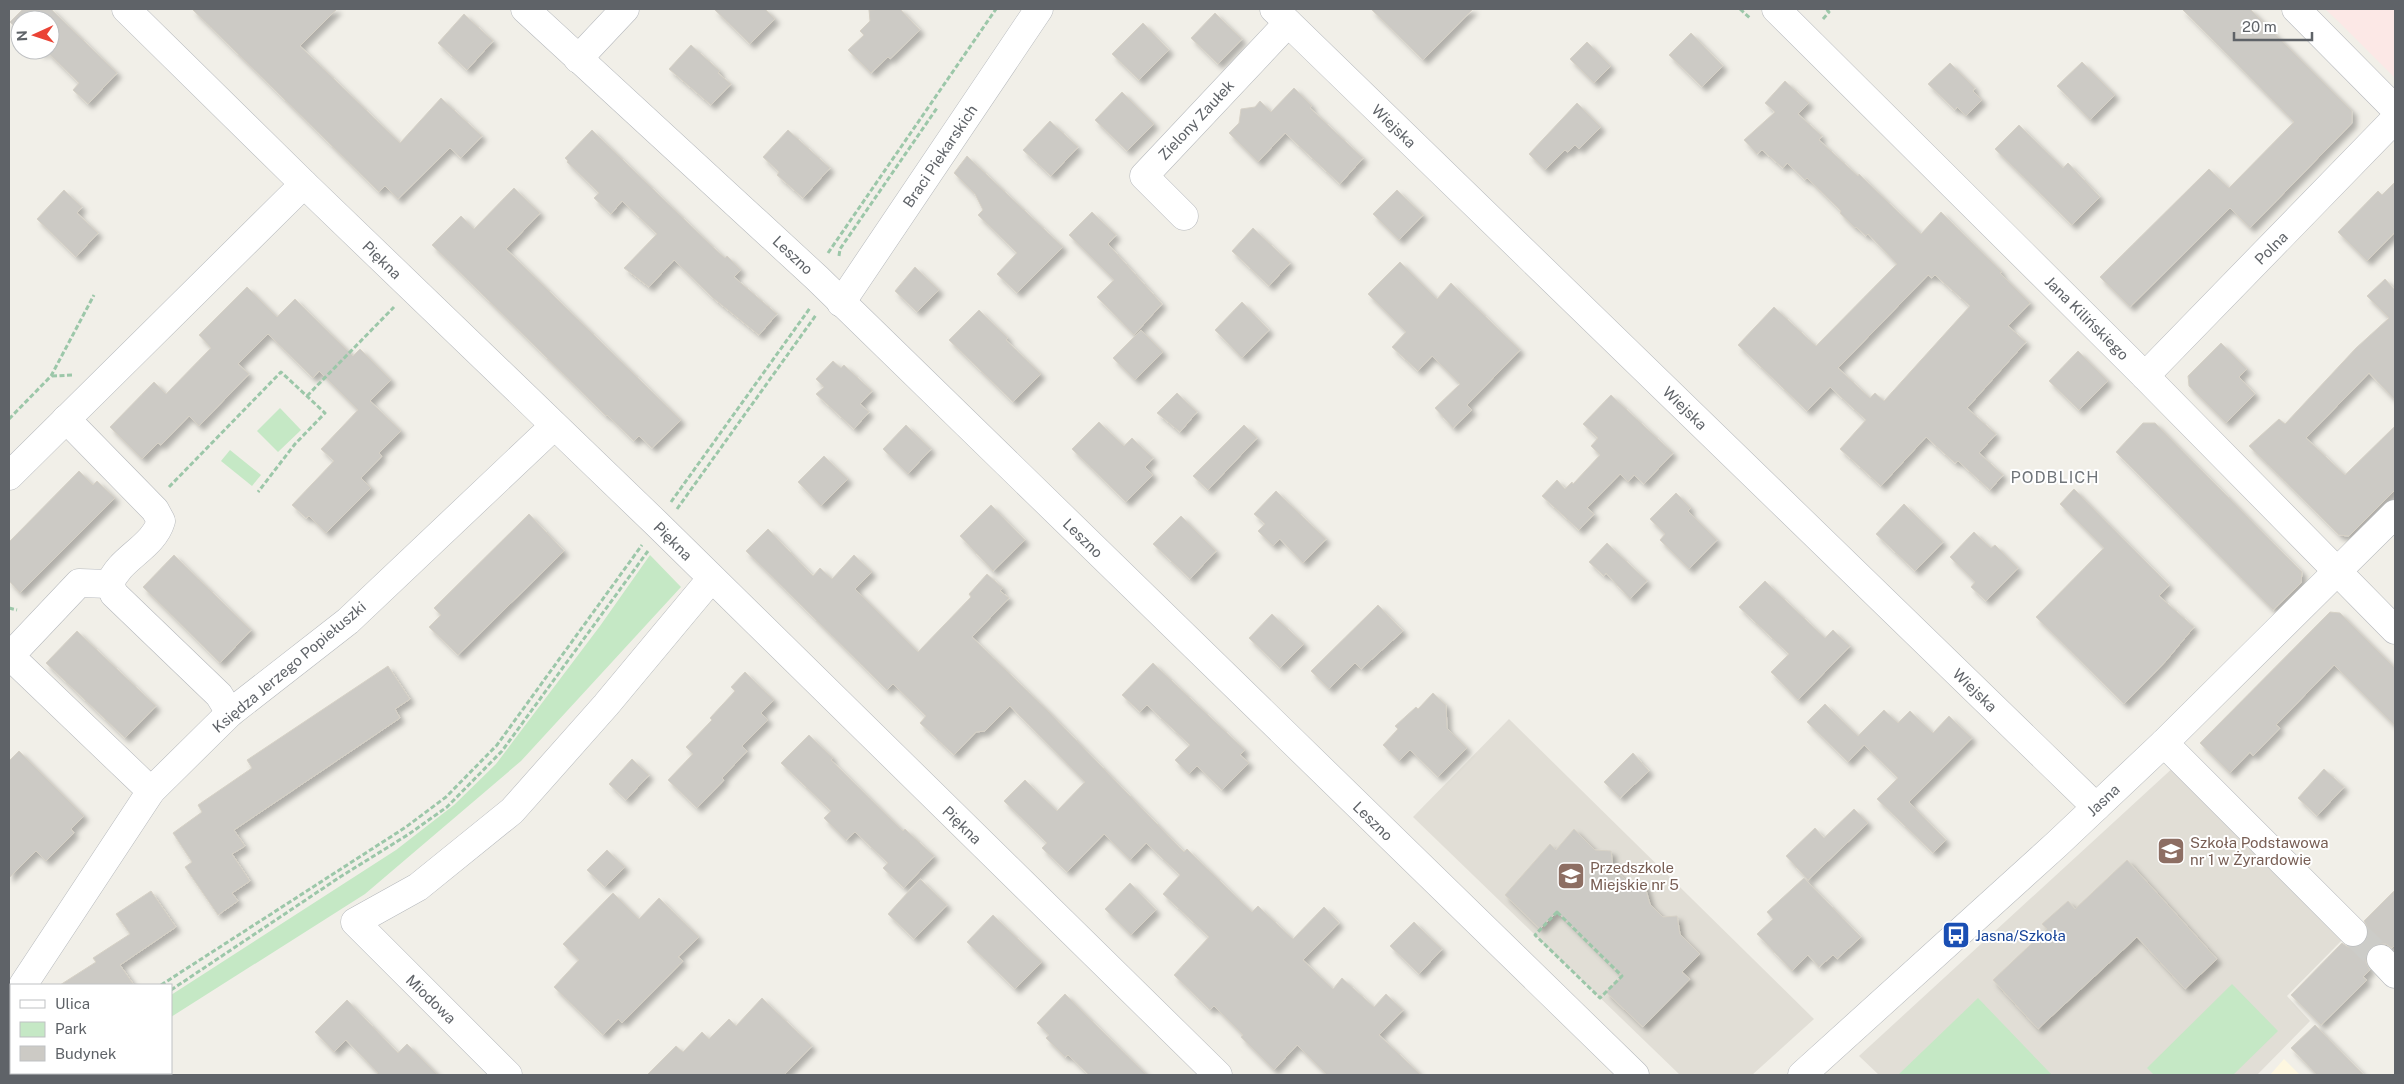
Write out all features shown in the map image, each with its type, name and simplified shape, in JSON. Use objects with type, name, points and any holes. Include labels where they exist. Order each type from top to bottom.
[{"type":"street","name":"Piękna","points":[[126,9],[554,426],[654,535],[711,579],[1218,1075]]},
{"type":"street","name":"Leszno","points":[[524,9],[835,296],[1635,1075]]},
{"type":"street","points":[[578,58],[625,9]]},
{"type":"street","name":"Braci Piekarskich","points":[[835,296],[1039,9]]},
{"type":"street","points":[[2296,9],[2395,109]]},
{"type":"street","name":"Jana Kilińskiego","points":[[1789,13],[2395,630]]},
{"type":"street","name":"Zielony Zaułek","points":[[1184,216],[1144,176],[1281,16]]},
{"type":"street","name":"Wiejska","points":[[1281,16],[2096,807]]},
{"type":"street","name":"Polna","points":[[2145,376],[2395,119]]},
{"type":"street","points":[[9,476],[304,184]]},
{"type":"street","points":[[66,420],[155,510],[162,522],[158,532],[114,573],[110,584],[114,594],[219,695],[230,713]]},
{"type":"street","name":"Księdza Jerzego Popiełuszki","points":[[25,984],[151,791],[230,713],[348,620],[554,426]]},
{"type":"street","name":"Jasna","points":[[1802,1075],[2164,743],[2395,514]]},
{"type":"street","name":"Miodowa","points":[[508,1075],[355,922],[418,887],[512,811],[606,705],[711,579]]},
{"type":"street","points":[[110,584],[79,583],[10,656],[151,791]]},
{"type":"street","points":[[2164,743],[2353,932]]},
{"type":"path","points":[[163,984],[406,827],[452,792],[497,745],[820,309],[835,296],[840,249],[939,105]]},
{"type":"path","points":[[9,419],[51,376],[94,295]]},
{"type":"path","points":[[307,396],[395,306]]},
{"type":"path","points":[[165,490],[281,372],[325,413],[295,444],[258,492]]},
{"type":"path","points":[[51,376],[80,375]]},
{"type":"path","points":[[172,989],[340,877],[409,834],[447,807],[502,751],[654,535]]},
{"type":"path","points":[[1557,912],[1622,976],[1600,998],[1535,935],[1557,912]]},
{"type":"shaded area","points":[[2325,9],[2395,9],[2395,78],[2338,21]]},
{"type":"shaded area","name":"Przedszkole Miejskie nr 5","points":[[1509,719],[1814,1019],[1752,1075],[1680,1075],[1413,817]]},
{"type":"shaded area","name":"Szkoła Podstawowa nr 1 w Żyrardowie","points":[[2176,765],[2345,937],[2287,996],[2310,1021],[2257,1075],[1879,1075],[1859,1056]]},
{"type":"shaded area","points":[[2284,1059],[2300,1075],[2270,1075]]},
{"type":"green space","points":[[280,408],[301,430],[278,452],[257,431]]},
{"type":"green space","points":[[230,450],[261,475],[252,486],[221,461]]},
{"type":"green space","points":[[650,555],[681,587],[521,761],[365,894],[172,1016],[172,994],[396,850],[454,805],[496,764],[600,626]]},
{"type":"green space","points":[[2232,984],[2278,1031],[2233,1075],[2154,1075],[2147,1068]]},
{"type":"green space","points":[[1978,998],[2052,1075],[1898,1075]]},
{"type":"building","points":[[51,9],[52,10],[22,10]]},
{"type":"building","points":[[192,9],[337,9],[300,46],[400,143],[441,98],[482,136],[461,158],[450,148],[398,199],[385,186],[379,192]]},
{"type":"building","points":[[714,9],[765,9],[775,19],[750,44]]},
{"type":"building","points":[[900,9],[920,30],[890,59],[888,57],[871,73],[848,50],[864,35],[860,31],[870,21],[869,10]]},
{"type":"building","points":[[1371,9],[1473,9],[1423,60]]},
{"type":"building","points":[[2182,9],[2250,9],[2352,111],[2352,123],[2250,228],[2230,208],[2130,307],[2100,277],[2209,169],[2229,188],[2294,122]]},
{"type":"building","points":[[1215,13],[1242,39],[1218,64],[1191,38]]},
{"type":"building","points":[[464,14],[493,41],[467,70],[438,43]]},
{"type":"building","points":[[60,18],[117,73],[88,104],[73,90],[79,83],[55,60],[60,60]]},
{"type":"building","points":[[1143,23],[1169,50],[1139,80],[1112,54]]},
{"type":"building","points":[[1691,33],[1723,66],[1702,87],[1669,55]]},
{"type":"building","points":[[1587,42],[1611,66],[1594,83],[1570,59]]},
{"type":"building","points":[[691,45],[720,71],[718,73],[731,84],[711,105],[669,69]]},
{"type":"building","points":[[2082,62],[2115,95],[2090,120],[2057,86]]},
{"type":"building","points":[[1950,63],[1975,88],[1973,91],[1982,100],[1966,116],[1957,107],[1955,110],[1928,84]]},
{"type":"building","points":[[1785,81],[1809,103],[1798,114],[1822,136],[1819,140],[1858,176],[1859,174],[1921,234],[1941,212],[2002,272],[2000,273],[2030,303],[2008,326],[2026,342],[1967,408],[1996,434],[1979,453],[2003,475],[1990,490],[1958,461],[1955,463],[1926,437],[1881,486],[1840,449],[1866,420],[1830,387],[1807,411],[1738,345],[1774,307],[1816,346],[1897,264],[1868,234],[1866,236],[1855,228],[1840,213],[1841,211],[1807,178],[1805,180],[1787,163],[1783,168],[1762,150],[1757,154],[1744,140],[1775,112],[1765,103]],"holes":[[[1928,275],[1932,278],[1935,275],[1970,306],[1884,401],[1875,393],[1870,398],[1838,368]]]},
{"type":"building","points":[[1294,88],[1312,106],[1310,108],[1363,158],[1340,184],[1285,133],[1258,162],[1229,133],[1239,123],[1241,109],[1255,107],[1260,101],[1271,112]]},
{"type":"building","points":[[1122,92],[1154,124],[1127,151],[1095,120]]},
{"type":"building","points":[[1577,103],[1601,127],[1579,149],[1575,145],[1568,152],[1565,150],[1545,170],[1529,154]]},
{"type":"building","points":[[1050,121],[1078,147],[1051,176],[1023,150]]},
{"type":"building","points":[[2019,125],[2063,168],[2068,163],[2100,197],[2072,225],[1995,149]]},
{"type":"building","points":[[592,130],[714,248],[725,258],[727,256],[741,270],[734,277],[777,314],[759,335],[713,298],[674,260],[649,287],[624,268],[657,234],[622,201],[611,214],[594,198],[599,193],[567,162],[565,158]]},
{"type":"building","points":[[788,130],[830,168],[803,198],[777,175],[779,172],[763,157]]},
{"type":"building","points":[[967,156],[1063,247],[1017,293],[997,274],[1017,253],[978,215],[983,210],[975,194],[954,173]]},
{"type":"building","points":[[2395,182],[2395,232],[2367,261],[2338,232],[2378,191],[2382,195]]},
{"type":"building","points":[[514,188],[540,213],[506,249],[681,420],[652,448],[639,436],[634,441],[606,416],[432,245],[461,216],[474,229]]},
{"type":"building","points":[[64,190],[82,207],[77,213],[98,233],[76,257],[37,219]]},
{"type":"building","points":[[1397,190],[1423,215],[1399,240],[1373,214]]},
{"type":"building","points":[[1092,212],[1116,235],[1108,244],[1162,304],[1134,335],[1097,297],[1114,280],[1069,235]]},
{"type":"building","points":[[1253,228],[1290,263],[1269,286],[1232,251]]},
{"type":"building","points":[[1400,262],[1437,299],[1451,283],[1520,350],[1467,405],[1472,410],[1453,428],[1435,408],[1460,384],[1432,356],[1418,371],[1392,347],[1406,332],[1368,294]]},
{"type":"building","points":[[915,267],[939,290],[917,312],[895,291]]},
{"type":"building","points":[[2385,279],[2395,290],[2395,400],[2369,373],[2306,438],[2345,475],[2395,426],[2395,490],[2349,536],[2339,535],[2249,446],[2279,419],[2285,424],[2356,348],[2389,318],[2367,296]]},
{"type":"building","points":[[247,287],[277,317],[295,299],[353,356],[360,349],[391,380],[370,401],[401,431],[379,453],[382,456],[361,478],[371,488],[326,533],[309,516],[306,518],[292,505],[334,461],[321,449],[358,410],[319,371],[313,378],[268,334],[238,364],[249,374],[199,426],[189,416],[161,445],[158,443],[142,459],[110,427],[154,382],[166,394],[211,348],[199,335]]},
{"type":"building","points":[[1242,302],[1269,330],[1242,358],[1215,330]]},
{"type":"building","points":[[979,310],[1041,374],[1013,402],[949,340]]},
{"type":"building","points":[[1141,330],[1163,352],[1135,380],[1113,358]]},
{"type":"building","points":[[2221,343],[2247,369],[2239,377],[2255,394],[2226,423],[2189,386],[2188,376]]},
{"type":"building","points":[[2078,351],[2108,381],[2079,410],[2049,381]]},
{"type":"building","points":[[833,361],[841,368],[844,365],[872,391],[860,404],[869,412],[854,429],[816,394],[824,387],[816,379]]},
{"type":"building","points":[[1177,393],[1197,412],[1180,432],[1157,413]]},
{"type":"building","points":[[1611,395],[1673,453],[1644,484],[1634,475],[1628,482],[1620,474],[1587,508],[1594,514],[1579,530],[1542,496],[1557,480],[1565,489],[1572,482],[1573,484],[1600,455],[1591,446],[1598,438],[1583,424]]},
{"type":"building","points":[[1099,422],[1124,446],[1132,438],[1153,458],[1145,467],[1153,475],[1126,502],[1072,449]]},
{"type":"building","points":[[2143,423],[2155,423],[2302,572],[2301,583],[2273,610],[2116,452]]},
{"type":"building","points":[[906,425],[931,449],[908,474],[883,449]]},
{"type":"building","points":[[1244,425],[1257,438],[1208,490],[1193,476]]},
{"type":"building","points":[[824,456],[848,479],[821,506],[798,482]]},
{"type":"building","points":[[79,471],[93,485],[97,481],[115,498],[20,593],[9,581],[9,542]]},
{"type":"building","points":[[2074,489],[2169,585],[2159,596],[2194,627],[2165,662],[2124,704],[2036,617],[2104,548],[2060,504]]},
{"type":"building","points":[[1276,491],[1326,539],[1303,563],[1280,539],[1273,546],[1258,531],[1265,524],[1254,514]]},
{"type":"building","points":[[1676,493],[1691,508],[1688,511],[1717,540],[1689,569],[1660,540],[1665,534],[1650,519]]},
{"type":"building","points":[[1904,504],[1943,542],[1915,571],[1876,534]]},
{"type":"building","points":[[991,505],[1025,540],[993,571],[960,536]]},
{"type":"building","points":[[529,514],[564,551],[458,655],[429,627],[441,615],[434,608]]},
{"type":"building","points":[[1181,516],[1216,551],[1190,579],[1153,544]]},
{"type":"building","points":[[768,529],[813,576],[820,568],[832,579],[854,555],[872,572],[855,589],[918,652],[971,597],[969,594],[987,574],[1003,588],[1000,591],[1009,598],[972,637],[1049,712],[1184,852],[1187,849],[1252,912],[1258,906],[1293,939],[1324,907],[1339,923],[1303,960],[1333,989],[1342,978],[1374,1007],[1386,994],[1403,1010],[1379,1035],[1421,1075],[1327,1075],[1297,1045],[1274,1070],[1241,1037],[1243,1035],[1214,1006],[1210,1010],[1174,975],[1209,937],[1163,894],[1180,875],[1146,843],[1130,860],[1104,834],[1067,872],[1042,848],[1047,843],[1004,801],[1025,780],[1057,811],[1085,782],[1010,706],[985,731],[976,732],[954,755],[920,723],[926,716],[893,684],[887,690],[746,551]]},
{"type":"building","points":[[1974,532],[1991,548],[1995,545],[2018,568],[1986,601],[1971,587],[1975,582],[1950,557]]},
{"type":"building","points":[[1607,543],[1647,581],[1630,599],[1606,573],[1604,576],[1589,562]]},
{"type":"building","points":[[174,555],[251,630],[220,663],[143,587]]},
{"type":"building","points":[[1765,581],[1825,638],[1833,630],[1850,646],[1798,700],[1771,672],[1789,654],[1739,607]]},
{"type":"building","points":[[1378,605],[1403,631],[1361,669],[1355,663],[1329,689],[1311,671]]},
{"type":"building","points":[[2330,612],[2340,613],[2395,668],[2395,726],[2334,665],[2276,725],[2280,728],[2253,756],[2250,752],[2230,773],[2200,743]]},
{"type":"building","points":[[1272,614],[1304,644],[1280,668],[1249,638]]},
{"type":"building","points":[[77,631],[156,706],[125,738],[46,663]]},
{"type":"building","points":[[1153,663],[1245,750],[1240,755],[1249,763],[1222,790],[1197,766],[1189,774],[1175,760],[1190,745],[1147,705],[1140,712],[1122,695]]},
{"type":"building","points":[[388,666],[410,699],[395,709],[400,718],[234,830],[245,846],[232,854],[250,881],[232,893],[238,901],[218,915],[185,867],[192,862],[173,833],[202,812],[198,805],[252,768],[247,760]]},
{"type":"building","points":[[745,672],[774,700],[761,713],[768,720],[742,746],[747,751],[722,778],[724,780],[697,808],[668,780],[693,754],[686,747],[712,720],[710,718],[735,691],[731,687]]},
{"type":"building","points":[[1433,693],[1446,705],[1447,728],[1467,748],[1438,777],[1410,750],[1399,761],[1383,745],[1398,729],[1395,726],[1416,707],[1418,709]]},
{"type":"building","points":[[1825,704],[1858,736],[1884,710],[1898,723],[1910,711],[1933,733],[1949,716],[1972,738],[1909,802],[1946,840],[1933,853],[1877,799],[1898,778],[1864,745],[1848,762],[1807,722]]},
{"type":"building","points":[[809,735],[833,758],[831,760],[903,831],[905,829],[934,856],[904,888],[883,868],[888,863],[855,832],[846,840],[824,818],[831,811],[781,763]]},
{"type":"building","points":[[19,751],[84,816],[71,829],[74,833],[46,861],[36,851],[9,878],[9,761]]},
{"type":"building","points":[[1633,753],[1649,771],[1620,798],[1604,782]]},
{"type":"building","points":[[632,759],[649,775],[626,800],[609,784]]},
{"type":"building","points":[[2324,769],[2344,787],[2317,816],[2298,798]]},
{"type":"building","points":[[1854,809],[1868,823],[1808,880],[1786,856],[1815,828],[1824,838]]},
{"type":"building","points":[[1574,829],[1595,850],[1611,851],[1613,868],[1628,882],[1644,883],[1650,904],[1663,917],[1677,916],[1680,934],[1700,954],[1682,972],[1690,979],[1643,1027],[1606,992],[1622,976],[1557,912],[1540,929],[1505,895],[1550,844],[1556,850]]},
{"type":"building","points":[[607,850],[625,867],[605,887],[587,870]]},
{"type":"building","points":[[2127,860],[2217,959],[2185,989],[2137,937],[2038,1029],[1993,980],[2047,929],[2042,924],[2068,901],[2075,909]]},
{"type":"building","points":[[1804,878],[1861,937],[1837,959],[1833,955],[1819,967],[1808,955],[1792,971],[1757,934],[1773,919],[1767,912]]},
{"type":"building","points":[[920,879],[947,905],[914,939],[888,914]]},
{"type":"building","points":[[1130,883],[1156,910],[1131,935],[1105,909]]},
{"type":"building","points":[[2395,890],[2395,945],[2392,948],[2386,944],[2378,944],[2370,948],[2366,955],[2366,962],[2370,970],[2363,977],[2367,980],[2321,1025],[2291,995],[2342,943],[2348,947],[2357,947],[2364,943],[2368,936],[2368,928],[2364,921]]},
{"type":"building","points":[[151,891],[176,927],[120,965],[133,984],[62,984],[96,962],[93,958],[130,934],[116,914]]},
{"type":"building","points":[[613,893],[639,919],[659,898],[699,937],[678,957],[683,961],[622,1023],[618,1019],[603,1035],[554,987],[579,960],[563,944]]},
{"type":"building","points":[[993,915],[1042,962],[1015,989],[967,942]]},
{"type":"building","points":[[1414,922],[1442,949],[1419,974],[1390,946]]},
{"type":"building","points":[[1065,994],[1147,1075],[1089,1075],[1068,1055],[1065,1057],[1046,1038],[1049,1035],[1037,1023]]},
{"type":"building","points":[[762,998],[812,1046],[784,1075],[647,1075],[676,1046],[683,1052],[702,1032],[709,1039],[729,1019],[736,1026]]},
{"type":"building","points":[[347,1000],[398,1053],[407,1044],[438,1075],[376,1075],[378,1073],[346,1040],[334,1052],[315,1032]]},
{"type":"building","points":[[2315,1025],[2364,1075],[2317,1075],[2291,1048]]},
{"type":"tunnel","points":[[2353,932],[2381,959]]},
{"type":"place","name":"Szkoła Podstawowa nr 1 w Żyrardowie","points":[[2171,851]]},
{"type":"place","name":"Przedszkole Miejskie nr 5","points":[[1571,876]]},
{"type":"place","name":"Jasna/Szkoła","points":[[1956,935]]},
{"type":"district","name":"PODBLICH","points":[[2055,477]]}]
